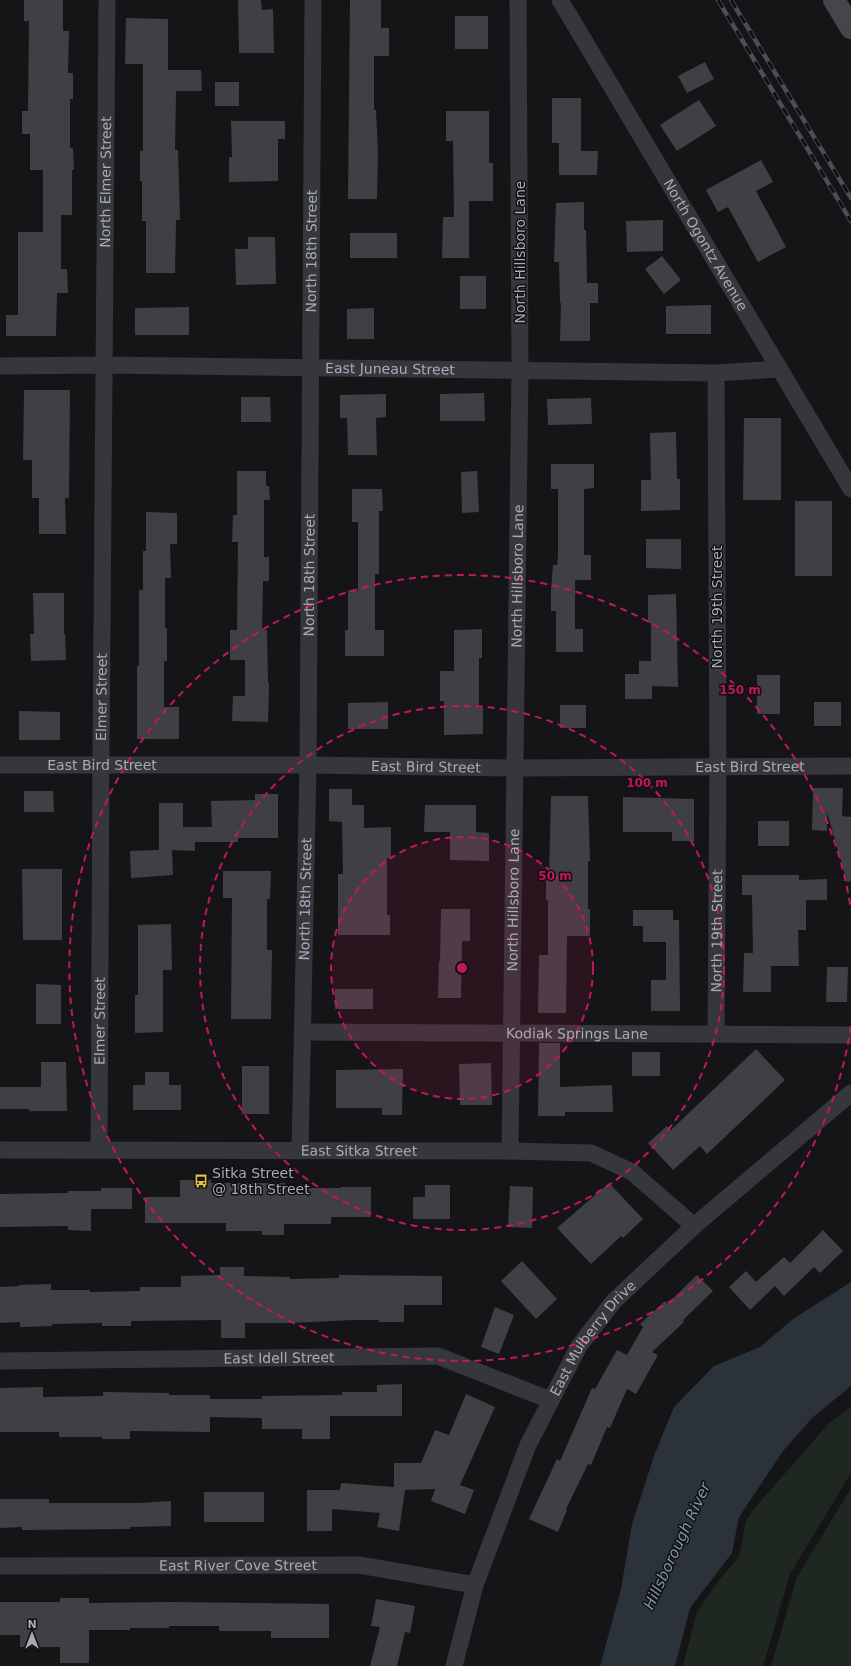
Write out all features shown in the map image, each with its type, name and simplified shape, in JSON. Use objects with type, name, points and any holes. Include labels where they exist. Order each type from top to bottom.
[{"type":"street","name":"North Elmer Street","points":[[104,365],[107,0]]},
{"type":"street","name":"North 18th Street","points":[[300,1151],[308,765],[313,0]]},
{"type":"street","name":"North Hillsboro Lane","points":[[510,1151],[520,370],[518,0]]},
{"type":"street","name":"North Ogontz Avenue","points":[[560,0],[851,489]]},
{"type":"street","points":[[834,0],[851,28]]},
{"type":"street","name":"East Juneau Street","points":[[0,366],[104,365],[716,372],[779,369]]},
{"type":"street","name":"Elmer Street","points":[[100,1149],[100,764],[104,365]]},
{"type":"street","name":"North 19th Street","points":[[716,372],[718,767],[716,1033]]},
{"type":"street","name":"East Bird Street","points":[[0,765],[308,765],[515,768],[851,766]]},
{"type":"street","name":"Kodiak Springs Lane","points":[[303,1032],[716,1033],[851,1035]]},
{"type":"street","name":"East Mulberry Drive","points":[[454,1666],[475,1585],[528,1446],[578,1346],[614,1301],[694,1226],[851,1093]]},
{"type":"street","name":"East Sitka Street","points":[[0,1150],[510,1151],[591,1153],[632,1172],[694,1226]]},
{"type":"street","name":"East Idell Street","points":[[0,1361],[438,1356],[550,1400]]},
{"type":"street","name":"East River Cove Street","points":[[0,1566],[359,1565],[475,1585]]},
{"type":"shaded area","points":[[851,1407],[851,1473],[790,1574],[763,1666],[683,1666],[697,1612],[719,1580],[739,1557],[746,1521],[753,1510],[828,1424]]},
{"type":"shaded area","points":[[851,1488],[851,1666],[771,1666],[797,1577]]},
{"type":"water","name":"Hillsborough River","points":[[851,1282],[851,1386],[812,1418],[783,1451],[739,1517],[732,1553],[690,1608],[675,1666],[600,1666],[621,1589],[632,1524],[654,1456],[674,1407],[714,1366],[760,1347],[793,1319]]},
{"type":"building","points":[[24,0],[63,0],[63,31],[69,31],[68,73],[73,73],[73,99],[70,99],[70,148],[73,148],[74,170],[72,170],[72,215],[61,215],[61,269],[67,269],[68,293],[57,293],[56,336],[6,336],[6,315],[18,315],[18,232],[43,232],[43,170],[30,170],[30,134],[22,134],[22,111],[28,111],[29,21],[24,21]]},
{"type":"building","points":[[238,0],[261,0],[262,10],[273,9],[274,53],[239,53]]},
{"type":"building","points":[[350,0],[381,0],[381,28],[389,28],[389,56],[374,56],[374,110],[376,110],[378,153],[377,199],[348,199]]},
{"type":"building","points":[[455,16],[488,16],[488,49],[455,49]]},
{"type":"building","points":[[126,18],[168,19],[168,70],[201,70],[202,91],[176,91],[175,150],[178,150],[180,220],[176,220],[175,273],[146,273],[146,221],[142,221],[142,181],[140,181],[140,151],[143,151],[143,64],[125,64]]},
{"type":"building","points":[[705,62],[714,79],[687,93],[678,76]]},
{"type":"building","points":[[215,82],[239,82],[239,106],[215,106]]},
{"type":"building","points":[[552,98],[581,98],[581,151],[598,151],[597,175],[559,175],[559,143],[552,143]]},
{"type":"building","points":[[699,100],[716,126],[677,151],[660,125]]},
{"type":"building","points":[[446,111],[489,111],[489,163],[493,163],[493,201],[469,201],[469,258],[442,258],[443,217],[454,217],[453,141],[446,141]]},
{"type":"building","points":[[231,121],[285,121],[285,139],[278,139],[278,181],[229,182],[229,157],[232,157]]},
{"type":"building","points":[[761,160],[773,182],[756,191],[786,247],[758,262],[728,207],[718,212],[706,190]]},
{"type":"building","points":[[584,202],[587,283],[598,283],[598,303],[590,303],[590,341],[560,341],[561,303],[559,262],[554,262],[556,203]]},
{"type":"building","points":[[663,220],[663,251],[627,252],[626,221]]},
{"type":"building","points":[[350,233],[397,233],[397,258],[350,258]]},
{"type":"building","points":[[248,237],[275,237],[276,284],[236,285],[235,249],[248,249]]},
{"type":"building","points":[[662,256],[681,280],[664,294],[645,269]]},
{"type":"building","points":[[460,276],[486,276],[486,309],[460,309]]},
{"type":"building","points":[[711,305],[711,334],[666,334],[666,306]]},
{"type":"building","points":[[189,307],[189,335],[135,335],[135,308]]},
{"type":"building","points":[[374,308],[374,339],[347,339],[347,309]]},
{"type":"building","points":[[24,390],[70,390],[69,498],[65,498],[66,534],[39,534],[39,498],[32,498],[32,460],[23,460]]},
{"type":"building","points":[[484,393],[485,421],[440,421],[440,394]]},
{"type":"building","points":[[386,394],[386,417],[376,418],[377,455],[348,455],[347,418],[340,418],[340,395]]},
{"type":"building","points":[[241,397],[270,397],[271,422],[241,422]]},
{"type":"building","points":[[591,398],[592,424],[548,425],[547,399]]},
{"type":"building","points":[[744,418],[781,418],[781,500],[743,500]]},
{"type":"building","points":[[676,432],[677,479],[680,479],[680,510],[641,511],[641,480],[651,480],[650,433]]},
{"type":"building","points":[[551,464],[594,464],[594,488],[584,489],[584,555],[591,555],[591,580],[575,580],[575,629],[583,629],[583,652],[556,652],[556,611],[551,611],[551,590],[553,565],[557,565],[558,555],[558,489],[551,489]]},
{"type":"building","points":[[237,471],[266,471],[266,486],[269,486],[270,500],[264,500],[264,557],[269,557],[269,581],[263,581],[262,630],[267,630],[269,683],[268,722],[232,721],[233,696],[245,696],[245,660],[230,660],[230,630],[237,630],[238,542],[232,542],[233,515],[237,515]]},
{"type":"building","points":[[477,471],[479,512],[462,513],[461,472]]},
{"type":"building","points":[[352,489],[382,489],[383,511],[379,511],[379,574],[375,574],[375,630],[384,630],[384,656],[345,656],[345,630],[348,630],[348,590],[358,591],[358,522],[352,522]]},
{"type":"building","points":[[795,501],[832,501],[832,576],[795,576]]},
{"type":"building","points":[[146,512],[177,513],[177,544],[170,544],[171,578],[165,578],[165,628],[167,628],[167,661],[164,661],[164,707],[179,707],[179,739],[137,739],[139,590],[143,590],[143,551],[146,551]]},
{"type":"building","points":[[646,539],[681,539],[681,569],[646,568]]},
{"type":"building","points":[[33,593],[64,593],[64,634],[66,660],[31,661],[30,634],[34,634]]},
{"type":"building","points":[[676,594],[678,687],[652,686],[652,699],[625,699],[625,674],[639,674],[639,661],[651,661],[651,623],[648,623],[648,595]]},
{"type":"building","points":[[482,629],[482,658],[479,658],[479,708],[483,708],[483,734],[444,735],[444,701],[440,701],[440,671],[454,671],[454,630]]},
{"type":"building","points":[[757,675],[780,675],[780,714],[757,714]]},
{"type":"building","points":[[388,702],[388,729],[348,729],[348,703]]},
{"type":"building","points":[[814,702],[841,702],[841,726],[814,726]]},
{"type":"building","points":[[560,705],[586,705],[586,728],[560,728]]},
{"type":"building","points":[[19,711],[60,712],[60,740],[19,740]]},
{"type":"building","points":[[813,788],[843,788],[842,816],[851,817],[851,881],[847,882],[827,812],[827,831],[812,830]]},
{"type":"building","points":[[329,789],[352,789],[352,805],[364,805],[364,828],[391,827],[391,858],[387,858],[387,915],[390,915],[390,935],[338,935],[338,874],[343,874],[342,822],[329,821]]},
{"type":"building","points":[[24,791],[53,791],[54,812],[24,812]]},
{"type":"building","points":[[255,794],[278,794],[278,838],[238,838],[238,842],[195,842],[195,851],[172,850],[173,875],[131,878],[130,851],[159,850],[159,803],[183,803],[183,827],[212,827],[211,801],[255,800]]},
{"type":"building","points":[[551,796],[588,796],[590,861],[588,861],[588,909],[590,909],[590,936],[567,936],[566,1013],[538,1013],[539,955],[548,955],[548,900],[546,900],[546,876],[549,876]]},
{"type":"building","points":[[623,797],[694,799],[694,841],[672,841],[672,832],[623,832]]},
{"type":"building","points":[[425,805],[476,805],[476,832],[489,833],[489,861],[450,860],[450,832],[424,832]]},
{"type":"building","points":[[758,821],[789,821],[789,846],[758,846]]},
{"type":"building","points":[[22,869],[62,869],[62,940],[23,940]]},
{"type":"building","points":[[223,871],[271,871],[270,899],[267,899],[267,950],[272,950],[271,1019],[231,1019],[232,898],[223,898]]},
{"type":"building","points":[[742,875],[799,875],[799,880],[827,879],[827,900],[806,900],[806,930],[798,930],[799,966],[771,966],[771,992],[743,992],[744,953],[753,953],[752,895],[742,895]]},
{"type":"building","points":[[441,909],[470,909],[470,941],[462,941],[461,998],[438,998]]},
{"type":"building","points":[[633,910],[673,910],[673,920],[679,920],[680,1011],[651,1011],[651,980],[666,980],[666,942],[643,942],[643,926],[633,926]]},
{"type":"building","points":[[171,924],[172,970],[163,970],[163,1032],[135,1033],[135,995],[138,995],[138,925]]},
{"type":"building","points":[[827,967],[848,967],[847,1002],[826,1002]]},
{"type":"building","points":[[36,984],[61,985],[61,1024],[36,1024]]},
{"type":"building","points":[[335,989],[373,989],[373,1009],[335,1009]]},
{"type":"building","points":[[539,1043],[560,1043],[560,1087],[612,1085],[613,1112],[565,1112],[565,1116],[538,1116]]},
{"type":"building","points":[[756,1049],[785,1080],[707,1154],[700,1146],[673,1170],[648,1143],[667,1126],[671,1130]]},
{"type":"building","points":[[632,1052],[660,1052],[660,1076],[632,1076]]},
{"type":"building","points":[[41,1062],[66,1062],[67,1111],[0,1109],[0,1087],[41,1087]]},
{"type":"building","points":[[491,1063],[492,1105],[460,1105],[459,1064]]},
{"type":"building","points":[[242,1066],[269,1066],[269,1114],[242,1114]]},
{"type":"building","points":[[403,1069],[402,1115],[382,1115],[382,1108],[336,1108],[336,1070]]},
{"type":"building","points":[[145,1072],[169,1072],[169,1085],[181,1085],[181,1110],[133,1110],[133,1085],[145,1085]]},
{"type":"building","points":[[180,1180],[211,1180],[211,1183],[285,1183],[285,1188],[371,1187],[371,1217],[331,1217],[331,1224],[284,1224],[284,1235],[262,1235],[262,1231],[226,1231],[226,1223],[145,1223],[145,1197],[180,1197]]},
{"type":"building","points":[[609,1183],[643,1219],[623,1238],[621,1236],[591,1264],[557,1228]]},
{"type":"building","points":[[425,1185],[450,1185],[450,1219],[413,1219],[413,1197],[425,1197]]},
{"type":"building","points":[[510,1186],[533,1187],[532,1228],[508,1227]]},
{"type":"building","points":[[101,1188],[132,1188],[132,1209],[91,1209],[91,1231],[68,1230],[68,1226],[0,1227],[0,1194],[68,1193],[68,1191],[101,1191]]},
{"type":"building","points":[[823,1230],[843,1251],[820,1273],[814,1267],[784,1296],[775,1286],[750,1310],[729,1287],[746,1271],[756,1282],[784,1257],[790,1263]]},
{"type":"building","points":[[522,1261],[557,1299],[536,1319],[501,1281]]},
{"type":"building","points":[[220,1267],[244,1267],[244,1276],[290,1277],[290,1279],[339,1278],[339,1275],[442,1276],[442,1305],[404,1305],[404,1322],[353,1320],[291,1323],[245,1323],[245,1338],[221,1338],[221,1320],[131,1321],[131,1326],[102,1326],[102,1323],[52,1324],[52,1326],[20,1327],[20,1322],[0,1323],[0,1287],[51,1284],[51,1290],[90,1290],[90,1292],[140,1291],[140,1287],[181,1287],[181,1276],[220,1275]]},
{"type":"building","points":[[697,1275],[713,1291],[683,1320],[684,1322],[652,1352],[658,1355],[636,1394],[627,1389],[610,1428],[607,1427],[591,1465],[588,1464],[566,1509],[567,1510],[558,1532],[529,1519],[557,1459],[560,1461],[592,1388],[595,1389],[617,1350],[627,1355],[643,1327],[640,1324],[665,1301],[667,1304]]},
{"type":"building","points":[[495,1307],[514,1315],[499,1354],[481,1347]]},
{"type":"building","points":[[402,1384],[402,1416],[330,1416],[330,1439],[302,1439],[302,1429],[262,1429],[262,1418],[210,1417],[210,1432],[130,1431],[130,1439],[102,1439],[102,1437],[59,1437],[59,1432],[0,1432],[0,1388],[43,1387],[43,1397],[103,1396],[103,1392],[210,1395],[210,1399],[262,1399],[262,1396],[342,1395],[342,1392],[377,1392],[377,1385]]},
{"type":"building","points":[[466,1394],[495,1407],[460,1485],[474,1490],[465,1514],[431,1501],[435,1489],[405,1490],[399,1531],[377,1527],[380,1513],[332,1509],[332,1531],[307,1531],[307,1490],[340,1490],[341,1483],[394,1487],[394,1463],[421,1463],[435,1430],[449,1435]]},
{"type":"building","points":[[204,1492],[264,1492],[264,1522],[204,1522]]},
{"type":"building","points":[[0,1499],[49,1499],[49,1503],[139,1503],[171,1501],[171,1526],[130,1527],[130,1529],[22,1530],[22,1527],[0,1528]]},
{"type":"building","points":[[60,1598],[89,1598],[89,1603],[169,1602],[329,1604],[329,1638],[271,1638],[271,1631],[219,1631],[219,1626],[169,1626],[169,1628],[130,1628],[130,1630],[89,1630],[89,1663],[60,1663],[60,1647],[20,1647],[20,1635],[0,1635],[0,1602],[60,1602]]},
{"type":"building","points":[[376,1599],[415,1606],[410,1633],[405,1632],[397,1666],[370,1666],[380,1627],[371,1626]]},
{"type":"railway","points":[[718,0],[851,221]]},
{"type":"railway","points":[[731,0],[851,198]]},
{"type":"place","name":"Sitka Street @ 18th Street","points":[[201,1181]]}]
